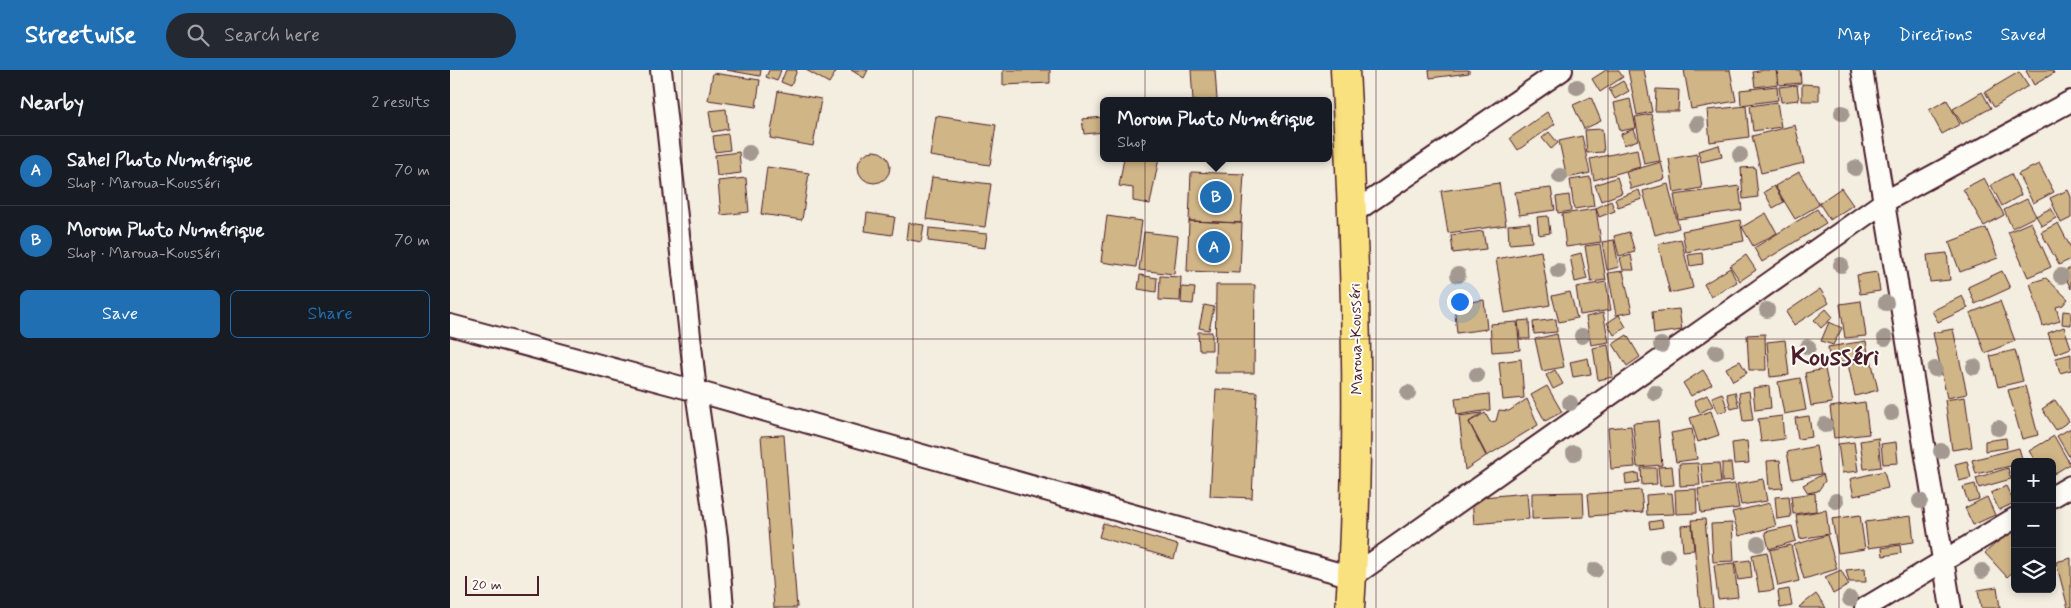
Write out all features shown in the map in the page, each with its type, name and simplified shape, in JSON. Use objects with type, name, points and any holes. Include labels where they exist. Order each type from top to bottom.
[{"type":"highway","name":"Maroua-Kousséri","points":[[1345,70],[1353,213],[1356,447],[1350,608]]},
{"type":"street","points":[[661,70],[696,391],[717,538],[723,608]]},
{"type":"street","points":[[1353,213],[1562,70]]},
{"type":"street","points":[[1862,70],[1951,608]]},
{"type":"street","points":[[450,325],[696,391],[1352,577],[1884,202],[2071,101]]},
{"type":"street","points":[[2056,494],[2071,486]]},
{"type":"street","points":[[1865,608],[2011,520]]},
{"type":"building","points":[[726,70],[761,70],[760,76]]},
{"type":"building","points":[[769,70],[781,70],[777,81],[766,77]]},
{"type":"building","points":[[786,70],[797,70],[791,86],[781,82]]},
{"type":"building","points":[[806,70],[837,70],[829,83]]},
{"type":"building","points":[[851,70],[868,70],[864,78]]},
{"type":"building","points":[[1003,70],[1050,70],[1050,83],[1003,85]]},
{"type":"building","points":[[1191,70],[1215,70],[1217,97],[1193,97]]},
{"type":"building","points":[[1429,70],[1469,70],[1469,73],[1430,78]]},
{"type":"building","points":[[1606,70],[1618,70],[1623,77],[1600,92],[1592,79]]},
{"type":"building","points":[[1628,70],[1644,70],[1652,112],[1637,115]]},
{"type":"building","points":[[1684,70],[1730,70],[1736,101],[1691,109]]},
{"type":"building","points":[[1776,70],[1778,84],[1755,87],[1753,72]]},
{"type":"building","points":[[1777,70],[1800,70],[1801,83],[1779,85]]},
{"type":"building","points":[[2052,70],[2054,73],[2034,85],[2026,71]]},
{"type":"building","points":[[2019,72],[2028,86],[1994,107],[1985,92]]},
{"type":"building","points":[[713,73],[760,80],[756,107],[708,100]]},
{"type":"building","points":[[1623,81],[1629,91],[1615,99],[1609,89]]},
{"type":"building","points":[[1802,84],[1819,85],[1819,101],[1802,101]]},
{"type":"building","points":[[1797,85],[1799,100],[1781,102],[1779,87]]},
{"type":"building","points":[[1777,86],[1778,100],[1741,105],[1740,90]]},
{"type":"building","points":[[1656,89],[1679,90],[1678,111],[1655,111]]},
{"type":"building","points":[[778,91],[821,99],[813,146],[770,138]]},
{"type":"building","points":[[1982,92],[1991,108],[1962,124],[1953,109]]},
{"type":"building","points":[[1591,97],[1601,121],[1584,129],[1573,105]]},
{"type":"building","points":[[1630,99],[1636,128],[1620,131],[1614,103]]},
{"type":"building","points":[[1947,100],[1960,124],[1942,134],[1929,110]]},
{"type":"building","points":[[1777,102],[1781,127],[1753,131],[1750,106]]},
{"type":"building","points":[[1746,106],[1749,137],[1710,142],[1707,110]]},
{"type":"building","points":[[726,109],[728,129],[712,132],[709,111]]},
{"type":"building","points":[[1547,112],[1555,124],[1518,150],[1510,138]]},
{"type":"building","points":[[1651,114],[1660,161],[1644,164],[1635,117]]},
{"type":"building","points":[[936,116],[996,125],[990,165],[930,156]]},
{"type":"building","points":[[1100,117],[1100,132],[1084,134],[1082,119]]},
{"type":"building","points":[[1795,125],[1804,163],[1761,173],[1752,136]]},
{"type":"building","points":[[1602,129],[1604,152],[1587,153],[1585,130]]},
{"type":"building","points":[[1634,129],[1638,140],[1624,145],[1621,134]]},
{"type":"building","points":[[1549,132],[1558,143],[1551,149],[1542,138]]},
{"type":"building","points":[[728,134],[730,150],[715,152],[713,136]]},
{"type":"building","points":[[1582,136],[1590,173],[1567,178],[1559,141]]},
{"type":"building","points":[[1719,145],[1722,157],[1701,162],[1698,151]]},
{"type":"building","points":[[1637,149],[1640,167],[1594,180],[1590,159]]},
{"type":"building","points":[[874,151],[886,155],[890,167],[886,179],[874,183],[862,179],[858,167],[862,155]]},
{"type":"building","points":[[739,152],[741,173],[717,176],[715,155]]},
{"type":"building","points":[[1697,154],[1702,188],[1674,193],[1669,159]]},
{"type":"building","points":[[1123,162],[1158,162],[1150,204],[1133,201],[1133,188],[1119,186]]},
{"type":"building","points":[[1661,162],[1665,179],[1631,189],[1626,172]]},
{"type":"building","points":[[2039,164],[2054,192],[2033,203],[2018,174]]},
{"type":"building","points":[[767,167],[809,173],[802,220],[761,214]]},
{"type":"building","points":[[1755,167],[1758,197],[1743,199],[1741,168]]},
{"type":"building","points":[[1191,172],[1244,174],[1241,223],[1189,221]]},
{"type":"building","points":[[1799,172],[1819,205],[1795,219],[1775,186]]},
{"type":"building","points":[[2011,174],[2021,195],[2002,206],[1991,185]]},
{"type":"building","points":[[932,177],[991,184],[985,227],[926,219]]},
{"type":"building","points":[[1590,177],[1594,206],[1574,209],[1570,180]]},
{"type":"building","points":[[1617,177],[1622,193],[1601,201],[1595,185]]},
{"type":"building","points":[[746,178],[749,212],[721,215],[718,181]]},
{"type":"building","points":[[1984,178],[2004,215],[1984,226],[1963,189]]},
{"type":"building","points":[[1499,183],[1506,225],[1448,233],[1441,191]]},
{"type":"building","points":[[1668,184],[1679,228],[1655,235],[1643,191]]},
{"type":"building","points":[[1739,186],[1742,210],[1678,219],[1674,195]]},
{"type":"building","points":[[1774,186],[1784,202],[1773,208],[1764,192]]},
{"type":"building","points":[[1551,188],[1555,210],[1519,215],[1515,192]]},
{"type":"building","points":[[1841,188],[1853,205],[1830,220],[1819,203]]},
{"type":"building","points":[[1639,190],[1642,199],[1618,207],[1615,199]]},
{"type":"building","points":[[2068,190],[2071,197],[2071,218],[2061,223],[2050,198]]},
{"type":"building","points":[[1569,195],[1571,211],[1558,213],[1556,197]]},
{"type":"building","points":[[2027,199],[2036,216],[2012,228],[2004,210]]},
{"type":"building","points":[[1611,201],[1615,211],[1599,217],[1596,208]]},
{"type":"building","points":[[2051,208],[2056,218],[2042,226],[2036,216]]},
{"type":"building","points":[[1596,209],[1601,242],[1566,247],[1562,214]]},
{"type":"building","points":[[1817,209],[1826,223],[1762,262],[1754,248]]},
{"type":"building","points":[[867,213],[895,217],[892,235],[865,231]]},
{"type":"building","points":[[1766,213],[1777,233],[1753,246],[1742,227]]},
{"type":"building","points":[[1107,216],[1142,221],[1136,267],[1101,262]]},
{"type":"building","points":[[1548,216],[1550,233],[1539,235],[1537,217]]},
{"type":"building","points":[[1740,220],[1744,241],[1686,252],[1682,231]]},
{"type":"building","points":[[1189,221],[1242,223],[1240,273],[1187,271]]},
{"type":"building","points":[[2031,222],[2051,267],[2028,277],[2008,232]]},
{"type":"building","points":[[908,223],[924,225],[921,242],[906,239]]},
{"type":"building","points":[[1530,223],[1532,242],[1509,244],[1508,225]]},
{"type":"building","points":[[2058,223],[2071,248],[2071,259],[2059,265],[2041,232]]},
{"type":"building","points":[[929,228],[987,234],[985,248],[928,241]]},
{"type":"building","points":[[1986,228],[1998,258],[1960,272],[1949,242]]},
{"type":"building","points":[[1483,231],[1486,249],[1453,253],[1451,235]]},
{"type":"building","points":[[1144,232],[1178,236],[1174,274],[1139,270]]},
{"type":"building","points":[[1629,232],[1635,252],[1619,256],[1614,236]]},
{"type":"building","points":[[1681,239],[1693,288],[1670,293],[1658,244]]},
{"type":"building","points":[[1614,240],[1619,267],[1607,270],[1602,242]]},
{"type":"building","points":[[1600,244],[1606,280],[1591,282],[1585,246]]},
{"type":"building","points":[[1541,251],[1550,305],[1505,313],[1496,259]]},
{"type":"building","points":[[1581,253],[1587,279],[1575,282],[1570,256]]},
{"type":"building","points":[[1702,253],[1703,264],[1690,266],[1688,255]]},
{"type":"building","points":[[1947,253],[1950,280],[1930,282],[1927,255]]},
{"type":"building","points":[[1631,255],[1634,270],[1623,270],[1620,258]]},
{"type":"building","points":[[1746,255],[1756,270],[1740,281],[1730,266]]},
{"type":"building","points":[[1730,268],[1737,282],[1711,297],[1704,284]]},
{"type":"building","points":[[2071,268],[2071,289],[2063,272]]},
{"type":"building","points":[[1623,271],[1632,312],[1616,315],[1608,273]]},
{"type":"building","points":[[2002,271],[2010,288],[1975,304],[1968,287]]},
{"type":"building","points":[[1877,272],[1880,291],[1860,294],[1857,275]]},
{"type":"building","points":[[1140,275],[1157,278],[1156,292],[1138,289]]},
{"type":"building","points":[[1160,276],[1181,277],[1180,301],[1159,300]]},
{"type":"building","points":[[2046,278],[2068,299],[2063,305],[2056,307],[2060,321],[2043,326],[2030,283]]},
{"type":"building","points":[[1606,282],[1611,310],[1580,315],[1576,287]]},
{"type":"building","points":[[1216,285],[1255,285],[1254,373],[1215,373]]},
{"type":"building","points":[[1182,287],[1195,288],[1193,304],[1181,303]]},
{"type":"building","points":[[1820,289],[1829,303],[1794,325],[1786,312]]},
{"type":"building","points":[[1570,292],[1577,318],[1559,322],[1552,296]]},
{"type":"building","points":[[1962,296],[1968,308],[1938,322],[1932,311]]},
{"type":"building","points":[[1484,300],[1487,329],[1457,333],[1454,304]]},
{"type":"building","points":[[1861,301],[1866,336],[1845,338],[1840,304]]},
{"type":"building","points":[[2000,301],[2015,341],[1985,353],[1970,313]]},
{"type":"building","points":[[1204,305],[1214,307],[1209,330],[1199,328]]},
{"type":"building","points":[[1679,309],[1682,330],[1654,334],[1652,312]]},
{"type":"building","points":[[1826,309],[1833,317],[1821,328],[1814,320]]},
{"type":"building","points":[[2063,311],[2071,312],[2071,325],[2062,324]]},
{"type":"building","points":[[1603,313],[1609,342],[1591,345],[1586,317]]},
{"type":"building","points":[[1619,315],[1626,327],[1614,335],[1607,323]]},
{"type":"building","points":[[1556,319],[1557,332],[1534,334],[1533,322]]},
{"type":"building","points":[[1529,320],[1530,339],[1520,339],[1518,321]]},
{"type":"building","points":[[1517,322],[1520,350],[1492,352],[1490,324]]},
{"type":"building","points":[[1829,322],[1842,328],[1833,345],[1821,341]]},
{"type":"building","points":[[2064,327],[2071,348],[2055,354],[2048,333]]},
{"type":"building","points":[[1953,329],[1967,394],[1947,398],[1933,333]]},
{"type":"building","points":[[1198,332],[1212,332],[1212,350],[1199,350]]},
{"type":"building","points":[[1557,334],[1564,367],[1542,371],[1535,339]]},
{"type":"building","points":[[1765,334],[1766,370],[1749,370],[1747,335]]},
{"type":"building","points":[[1627,335],[1640,357],[1627,366],[1613,344]]},
{"type":"building","points":[[1785,340],[1789,375],[1770,377],[1767,342]]},
{"type":"building","points":[[1866,341],[1869,358],[1830,364],[1828,347]]},
{"type":"building","points":[[1608,345],[1613,377],[1598,380],[1593,348]]},
{"type":"building","points":[[2015,350],[2023,381],[1998,387],[1990,356]]},
{"type":"building","points":[[2071,354],[2071,370],[2060,373],[2056,358]]},
{"type":"building","points":[[1588,358],[1591,374],[1573,377],[1570,362]]},
{"type":"building","points":[[1521,359],[1524,398],[1503,400],[1499,362]]},
{"type":"building","points":[[1871,359],[1878,390],[1855,396],[1848,364]]},
{"type":"building","points":[[1740,361],[1747,373],[1733,381],[1726,368]]},
{"type":"building","points":[[1825,369],[1832,403],[1811,406],[1805,373]]},
{"type":"building","points":[[1555,370],[1563,384],[1553,389],[1546,375]]},
{"type":"building","points":[[1703,370],[1712,384],[1691,396],[1683,383]]},
{"type":"building","points":[[1800,378],[1806,410],[1784,414],[1778,382]]},
{"type":"building","points":[[1547,386],[1562,412],[1545,421],[1531,395]]},
{"type":"building","points":[[1769,386],[1771,408],[1755,410],[1753,388]]},
{"type":"building","points":[[2025,386],[2038,435],[2022,439],[2008,390]]},
{"type":"building","points":[[1216,389],[1257,392],[1252,498],[1210,496]]},
{"type":"building","points":[[1749,391],[1753,420],[1743,421],[1739,393]]},
{"type":"building","points":[[1735,392],[1739,407],[1731,409],[1727,394]]},
{"type":"building","points":[[1722,393],[1728,410],[1718,413],[1712,397]]},
{"type":"building","points":[[1489,394],[1490,410],[1457,415],[1455,398]]},
{"type":"building","points":[[1707,395],[1713,406],[1700,413],[1694,401]]},
{"type":"building","points":[[1965,397],[1972,447],[1952,450],[1945,400]]},
{"type":"building","points":[[1527,399],[1538,425],[1487,456],[1469,422],[1485,413],[1490,422],[1496,421],[1499,410],[1509,411]]},
{"type":"building","points":[[2055,400],[2069,421],[2056,430],[2042,409]]},
{"type":"building","points":[[1865,402],[1869,434],[1834,438],[1830,407]]},
{"type":"building","points":[[1711,411],[1719,435],[1698,442],[1690,418]]},
{"type":"building","points":[[1482,413],[1469,422],[1486,456],[1465,470],[1459,416]]},
{"type":"building","points":[[1782,416],[1784,439],[1761,442],[1758,419]]},
{"type":"building","points":[[1809,416],[1812,437],[1798,439],[1795,418]]},
{"type":"building","points":[[1658,421],[1662,465],[1637,467],[1633,423]]},
{"type":"building","points":[[1631,426],[1635,467],[1611,469],[1608,428]]},
{"type":"building","points":[[2071,428],[2071,457],[2070,458],[2057,436]]},
{"type":"building","points":[[1692,429],[1697,459],[1676,462],[1671,433]]},
{"type":"building","points":[[784,435],[797,608],[774,608],[761,436]]},
{"type":"building","points":[[2054,436],[2070,464],[2056,473],[2056,458],[2033,458],[2029,451]]},
{"type":"building","points":[[1878,438],[1881,467],[1864,469],[1860,441]]},
{"type":"building","points":[[2006,438],[2007,448],[1985,451],[1985,441]]},
{"type":"building","points":[[1747,441],[1749,463],[1734,464],[1732,443]]},
{"type":"building","points":[[1854,442],[1858,471],[1842,473],[1838,444]]},
{"type":"building","points":[[1896,442],[1898,463],[1883,464],[1881,444]]},
{"type":"building","points":[[1816,446],[1821,474],[1792,479],[1787,452]]},
{"type":"building","points":[[2019,448],[2022,458],[2011,458],[2011,466],[1976,474],[1972,460]]},
{"type":"building","points":[[1780,460],[1783,488],[1769,489],[1767,461]]},
{"type":"building","points":[[1967,461],[1971,478],[1959,481],[1955,464]]},
{"type":"building","points":[[1698,463],[1700,485],[1680,486],[1679,464]]},
{"type":"building","points":[[1719,463],[1721,483],[1703,484],[1701,464]]},
{"type":"building","points":[[1722,463],[1731,463],[1733,481],[1722,482]]},
{"type":"building","points":[[1672,466],[1674,485],[1660,486],[1658,467]]},
{"type":"building","points":[[1641,468],[1656,468],[1657,484],[1642,485]]},
{"type":"building","points":[[2008,468],[2011,479],[1979,488],[1976,478]]},
{"type":"building","points":[[1884,471],[1888,488],[1854,496],[1850,479]]},
{"type":"building","points":[[1638,473],[1639,482],[1626,484],[1625,475]]},
{"type":"building","points":[[1823,474],[1825,481],[1818,491],[1808,493],[1803,485]]},
{"type":"building","points":[[1763,479],[1767,501],[1741,505],[1737,484]]},
{"type":"building","points":[[1735,484],[1739,508],[1701,513],[1698,489]]},
{"type":"building","points":[[1975,484],[1979,499],[1968,502],[1963,487]]},
{"type":"building","points":[[2006,486],[2011,497],[2011,504],[1999,510],[1991,493]]},
{"type":"building","points":[[1696,489],[1697,513],[1676,514],[1675,490]]},
{"type":"building","points":[[1641,490],[1643,512],[1590,516],[1588,494]]},
{"type":"building","points":[[1583,492],[1584,517],[1532,519],[1532,493]]},
{"type":"building","points":[[1527,493],[1529,519],[1474,524],[1472,498]]},
{"type":"building","points":[[1672,493],[1674,514],[1647,515],[1646,495]]},
{"type":"building","points":[[1815,493],[1816,511],[1793,514],[1791,496]]},
{"type":"building","points":[[1789,496],[1791,517],[1777,519],[1775,497]]},
{"type":"building","points":[[1987,497],[1995,515],[1973,525],[1965,508]]},
{"type":"building","points":[[1770,503],[1776,526],[1739,536],[1732,512]]},
{"type":"building","points":[[1826,510],[1829,534],[1800,539],[1796,515]]},
{"type":"building","points":[[1860,515],[1865,549],[1838,553],[1832,519]]},
{"type":"building","points":[[1911,516],[1914,542],[1868,548],[1865,522]]},
{"type":"building","points":[[1705,519],[1713,608],[1700,608],[1692,520]]},
{"type":"building","points":[[1662,520],[1663,527],[1650,529],[1649,522]]},
{"type":"building","points":[[1103,523],[1178,545],[1174,559],[1099,537]]},
{"type":"building","points":[[1732,523],[1734,561],[1713,562],[1711,524]]},
{"type":"building","points":[[1692,525],[1694,550],[1683,551],[1681,526]]},
{"type":"building","points":[[1792,526],[1796,541],[1769,549],[1765,532]]},
{"type":"building","points":[[2011,530],[2011,574],[2007,577],[1985,553]]},
{"type":"building","points":[[1827,535],[1837,569],[1804,579],[1794,545]]},
{"type":"building","points":[[1791,545],[1799,581],[1778,586],[1770,550]]},
{"type":"building","points":[[1900,545],[1901,553],[1883,556],[1882,548]]},
{"type":"building","points":[[1767,552],[1774,590],[1759,592],[1752,555]]},
{"type":"building","points":[[2071,558],[2071,608],[2068,608],[2056,562]]},
{"type":"building","points":[[1750,560],[1752,578],[1738,580],[1735,562]]},
{"type":"building","points":[[1734,563],[1738,597],[1718,599],[1714,565]]},
{"type":"building","points":[[1865,568],[1866,582],[1849,582],[1846,570]]},
{"type":"building","points":[[1841,570],[1849,585],[1833,594],[1825,577]]},
{"type":"building","points":[[1997,587],[2000,608],[1981,608],[1978,590]]},
{"type":"building","points":[[1789,589],[1792,606],[1780,608],[1778,591]]},
{"type":"building","points":[[1816,594],[1826,608],[1799,607]]},
{"type":"place","name":"Morom Photo Numérique","points":[[1216,197]]},
{"type":"place","name":"Sahel Photo Numérique","points":[[1214,247]]},
{"type":"district","name":"Kousséri","points":[[1835,356]]}]
